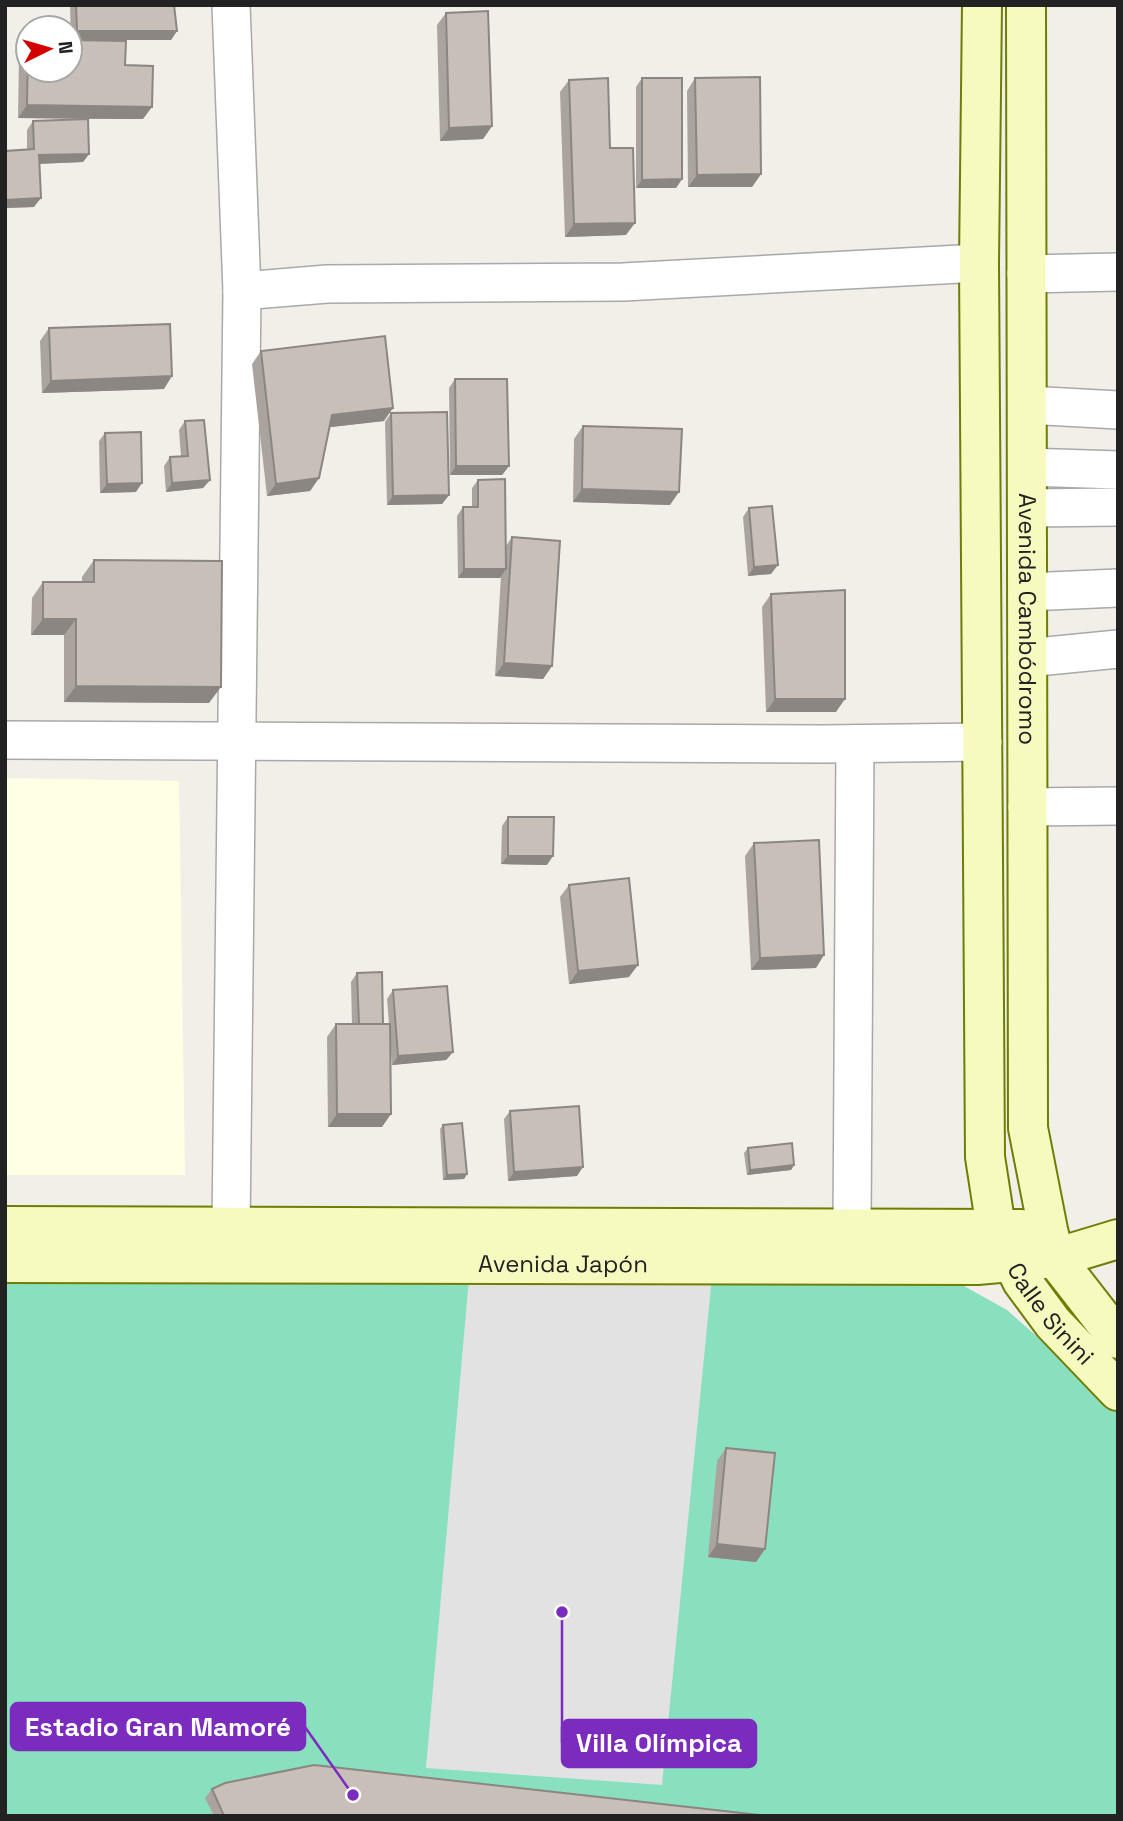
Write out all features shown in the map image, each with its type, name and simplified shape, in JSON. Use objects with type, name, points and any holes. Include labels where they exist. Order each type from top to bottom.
[{"type":"street","points":[[227,1264],[231,1227],[242,291],[231,5]]},
{"type":"street","name":"Avenida Cambódromo","points":[[982,5],[979,263],[985,1157],[996,1228]]},
{"type":"street","name":"Avenida Cambódromo","points":[[1026,5],[1028,1128],[1051,1244]]},
{"type":"street","points":[[242,291],[327,284],[623,282],[979,263]]},
{"type":"street","points":[[1026,274],[1118,272]]},
{"type":"street","points":[[1027,405],[1118,410]]},
{"type":"street","points":[[1027,467],[1118,470]]},
{"type":"street","points":[[1028,509],[1118,507]]},
{"type":"street","points":[[1027,592],[1118,588]]},
{"type":"street","points":[[1027,659],[1118,649]]},
{"type":"street","points":[[5,740],[983,743]]},
{"type":"street","points":[[852,1228],[855,744]]},
{"type":"street","points":[[1027,807],[1118,806]]},
{"type":"street","name":"Avenida Japón","points":[[5,1226],[996,1228],[1051,1244],[1118,1239]]},
{"type":"street","name":"Calle Sinini","points":[[996,1228],[1022,1281],[1053,1323],[1118,1391]]},
{"type":"street","name":"Avenida Japón","points":[[5,1263],[977,1265],[1013,1262],[1051,1244],[1118,1229]]},
{"type":"street","name":"Calle Sinini","points":[[1051,1244],[1118,1339]]},
{"type":"shaded area","points":[[5,778],[179,781],[185,1175],[5,1175]]},
{"type":"shaded area","points":[[712,1276],[662,1785],[426,1768],[469,1278]]},
{"type":"green space","points":[[939,1272],[1007,1310],[1118,1408],[1118,1816],[5,1816],[5,1283],[359,1283],[469,1278]]},
{"type":"building","points":[[76,5],[174,5],[177,31],[84,31],[84,14],[76,14]]},
{"type":"building","points":[[488,11],[492,126],[449,128],[446,13]]},
{"type":"building","points":[[84,40],[126,41],[125,65],[153,66],[152,107],[27,105],[27,84],[84,84]]},
{"type":"building","points":[[760,77],[761,174],[697,175],[695,78]]},
{"type":"building","points":[[608,78],[610,148],[633,148],[635,223],[574,224],[569,80]]},
{"type":"building","points":[[642,78],[682,78],[682,179],[642,180]]},
{"type":"building","points":[[88,119],[89,154],[39,155],[41,198],[6,200],[5,151],[34,149],[33,121]]},
{"type":"building","points":[[170,324],[172,376],[51,381],[49,328]]},
{"type":"building","points":[[385,336],[393,408],[332,415],[319,478],[276,484],[261,351]]},
{"type":"building","points":[[455,379],[507,379],[509,466],[456,466]]},
{"type":"building","points":[[447,412],[449,495],[393,496],[391,413]]},
{"type":"building","points":[[204,420],[210,480],[172,483],[170,457],[188,456],[185,421]]},
{"type":"building","points":[[583,426],[682,429],[679,492],[582,489]]},
{"type":"building","points":[[141,432],[142,483],[107,484],[105,433]]},
{"type":"building","points":[[505,479],[506,569],[464,569],[463,507],[478,507],[478,480]]},
{"type":"building","points":[[772,506],[778,565],[754,567],[749,508]]},
{"type":"building","points":[[512,537],[560,541],[552,666],[504,663]]},
{"type":"building","points":[[94,560],[222,561],[221,687],[76,686],[76,619],[43,619],[43,582],[94,582]]},
{"type":"building","points":[[845,590],[845,699],[775,699],[771,594]]},
{"type":"building","points":[[508,817],[554,817],[553,856],[508,856]]},
{"type":"building","points":[[819,840],[824,955],[760,958],[754,843]]},
{"type":"building","points":[[629,878],[638,965],[578,971],[569,885]]},
{"type":"building","points":[[382,972],[383,1024],[359,1024],[357,973]]},
{"type":"building","points":[[447,986],[453,1052],[398,1056],[393,990]]},
{"type":"building","points":[[336,1024],[390,1024],[391,1114],[337,1114]]},
{"type":"building","points":[[579,1106],[583,1167],[514,1172],[510,1111]]},
{"type":"building","points":[[462,1123],[467,1174],[447,1175],[443,1125]]},
{"type":"building","points":[[792,1143],[794,1165],[750,1170],[748,1148]]},
{"type":"building","points":[[726,1448],[775,1453],[765,1549],[717,1544]]},
{"type":"building","points":[[314,1765],[768,1816],[224,1816],[212,1789],[225,1783]]},
{"type":"place","name":"Villa Olímpica","points":[[562,1612]]},
{"type":"place","name":"Estadio Gran Mamoré","points":[[353,1795]]}]
